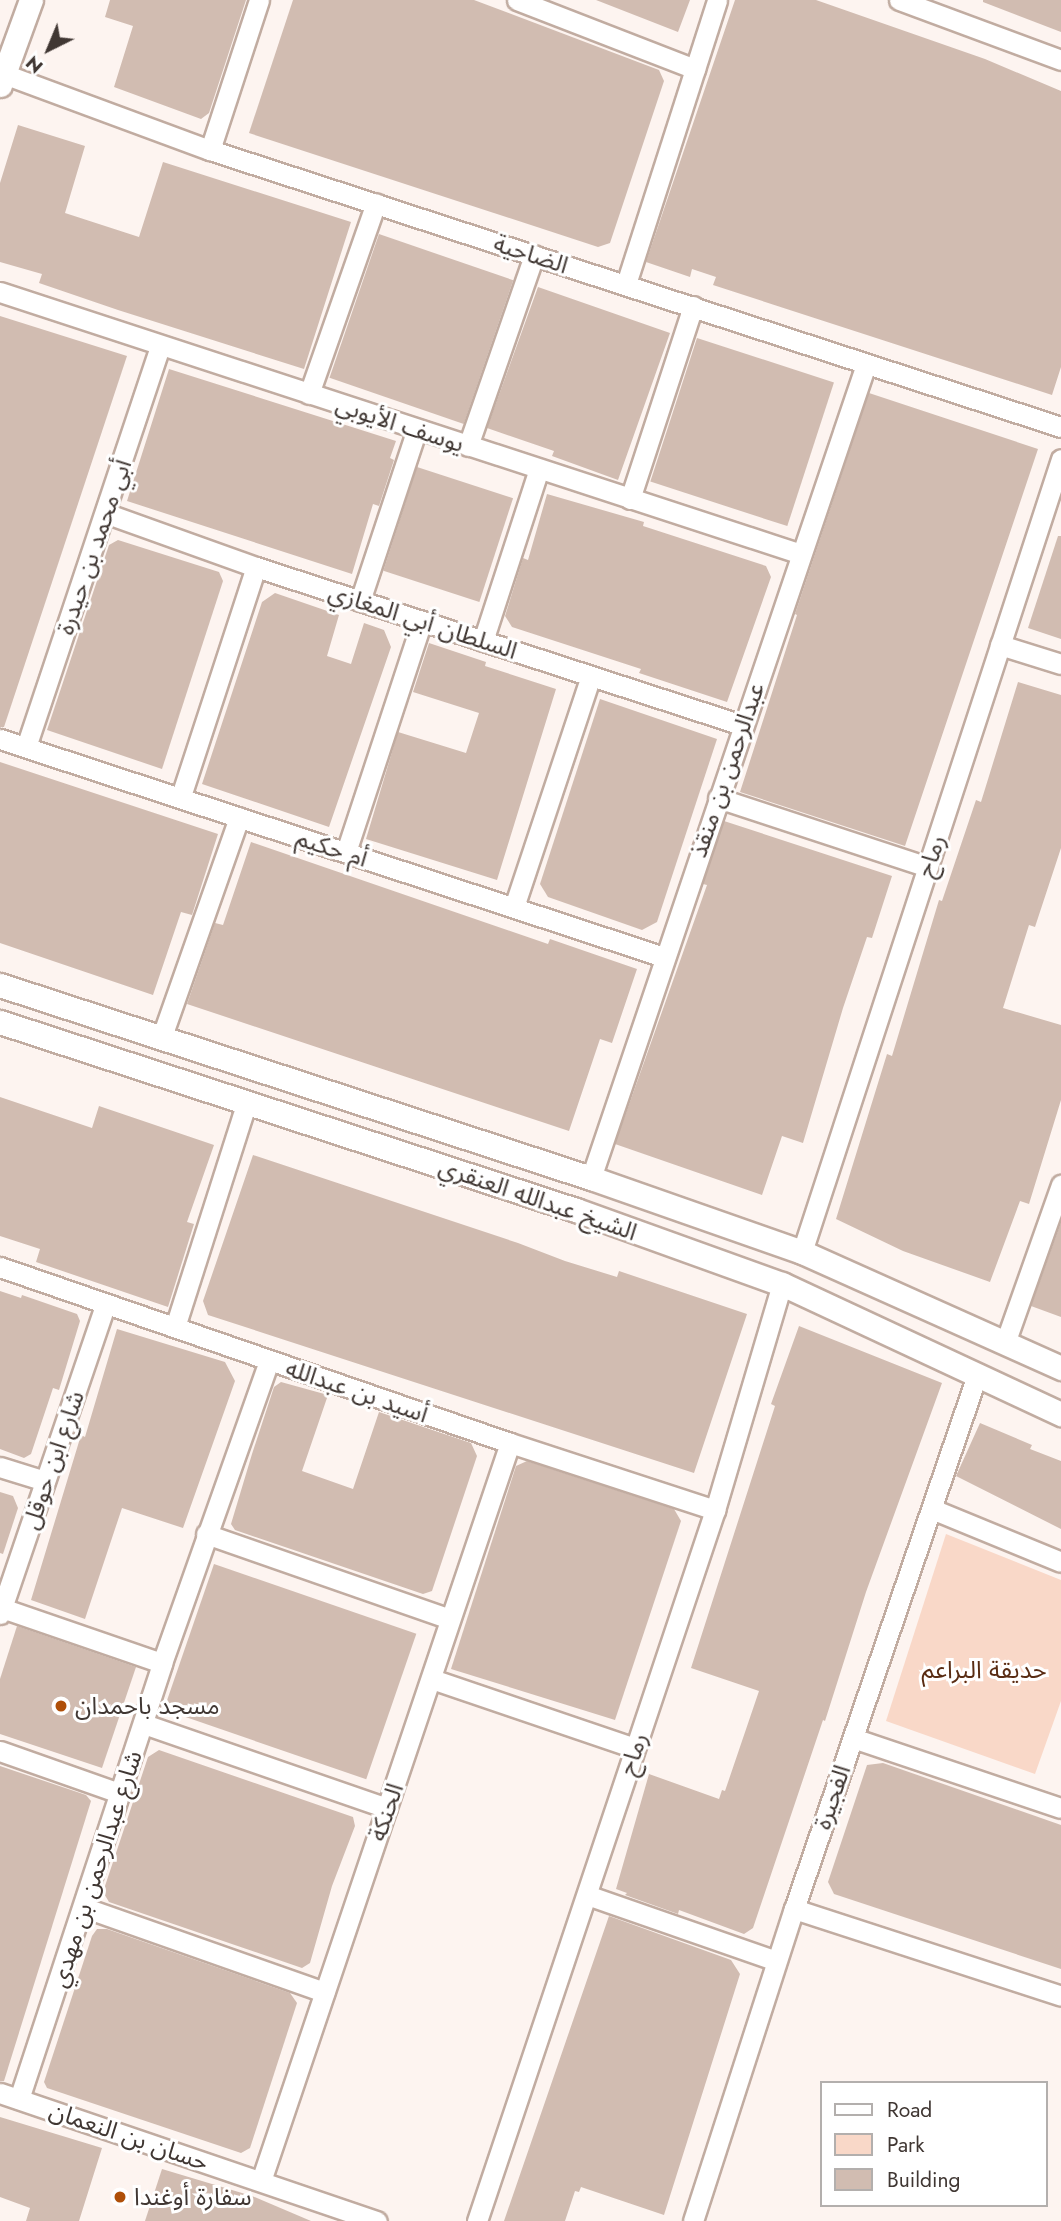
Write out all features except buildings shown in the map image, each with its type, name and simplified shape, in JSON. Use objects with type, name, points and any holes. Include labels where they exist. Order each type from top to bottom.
[{"type":"street","points":[[2,79],[31,0]]},
{"type":"street","points":[[210,150],[259,0]]},
{"type":"street","points":[[517,0],[695,69]]},
{"type":"street","points":[[626,284],[717,0]]},
{"type":"street","points":[[899,0],[1061,60]]},
{"type":"street","name":"الضاحية","points":[[2,79],[210,150],[1061,427]]},
{"type":"street","points":[[309,394],[376,203]]},
{"type":"street","points":[[468,446],[534,255]]},
{"type":"street","name":"يوسف الأيوبي","points":[[0,292],[801,554]]},
{"type":"street","points":[[630,499],[693,306]]},
{"type":"street","name":"أبي محمد بن حيدرة","points":[[26,747],[160,346]]},
{"type":"street","name":"عبدالرحمن بن منقذ","points":[[591,1178],[866,364]]},
{"type":"street","points":[[360,601],[417,429]]},
{"type":"street","name":"رماح","points":[[802,1252],[1061,459]]},
{"type":"street","points":[[483,641],[539,469]]},
{"type":"street","name":"السلطان أبي المغازي","points":[[105,513],[256,567],[743,725]]},
{"type":"street","points":[[181,796],[256,567]]},
{"type":"street","points":[[346,852],[422,621]]},
{"type":"street","points":[[1000,645],[1061,664]]},
{"type":"street","points":[[514,907],[591,676]]},
{"type":"street","name":"أم حكيم","points":[[0,739],[181,796],[664,957]]},
{"type":"street","points":[[718,798],[928,867]]},
{"type":"street","points":[[162,1039],[239,817]]},
{"type":"street","name":"الشيخ عبدالله العنقري","points":[[0,985],[591,1178],[802,1252],[1061,1368]]},
{"type":"street","name":"الشيخ عبدالله العنقري","points":[[0,1022],[576,1210],[782,1284],[1061,1414]]},
{"type":"street","points":[[175,1327],[247,1101]]},
{"type":"street","points":[[1005,1343],[1061,1185]]},
{"type":"street","name":"أسيد بن عبدالله","points":[[0,1267],[268,1361],[715,1510]]},
{"type":"street","name":"رماح","points":[[477,2221],[715,1510],[782,1284]]},
{"type":"street","name":"شارع ابن حوقل","points":[[1,1611],[105,1305]]},
{"type":"street","name":"شارع عبدالرحمن بن مهدي","points":[[10,2096],[83,1908],[162,1663],[268,1361]]},
{"type":"street","name":"الفجيرة","points":[[693,2221],[776,1961],[977,1375]]},
{"type":"street","name":"الحنكة","points":[[261,2181],[510,1443]]},
{"type":"street","points":[[0,1467],[45,1482]]},
{"type":"street","points":[[932,1509],[1061,1562]]},
{"type":"street","points":[[206,1534],[450,1619]]},
{"type":"street","points":[[1,1611],[162,1663]]},
{"type":"street","points":[[432,1679],[635,1748]]},
{"type":"street","points":[[144,1724],[387,1808]]},
{"type":"street","points":[[853,1738],[1061,1807]]},
{"type":"street","points":[[0,1751],[119,1793]]},
{"type":"street","points":[[587,1895],[776,1961]]},
{"type":"street","points":[[83,1908],[324,1992]]},
{"type":"street","points":[[794,1909],[1061,1996]]},
{"type":"street","name":"حسان بن النعمان","points":[[10,2096],[377,2221]]},
{"type":"green space","name":"حديقة البراعم","points":[[946,1534],[1061,1580],[1061,1701],[1035,1774],[886,1721]]},
{"type":"place","name":"مسجد باحمدان","points":[[61,1706]]},
{"type":"place","name":"سفارة أوغندا","points":[[120,2197]]}]
